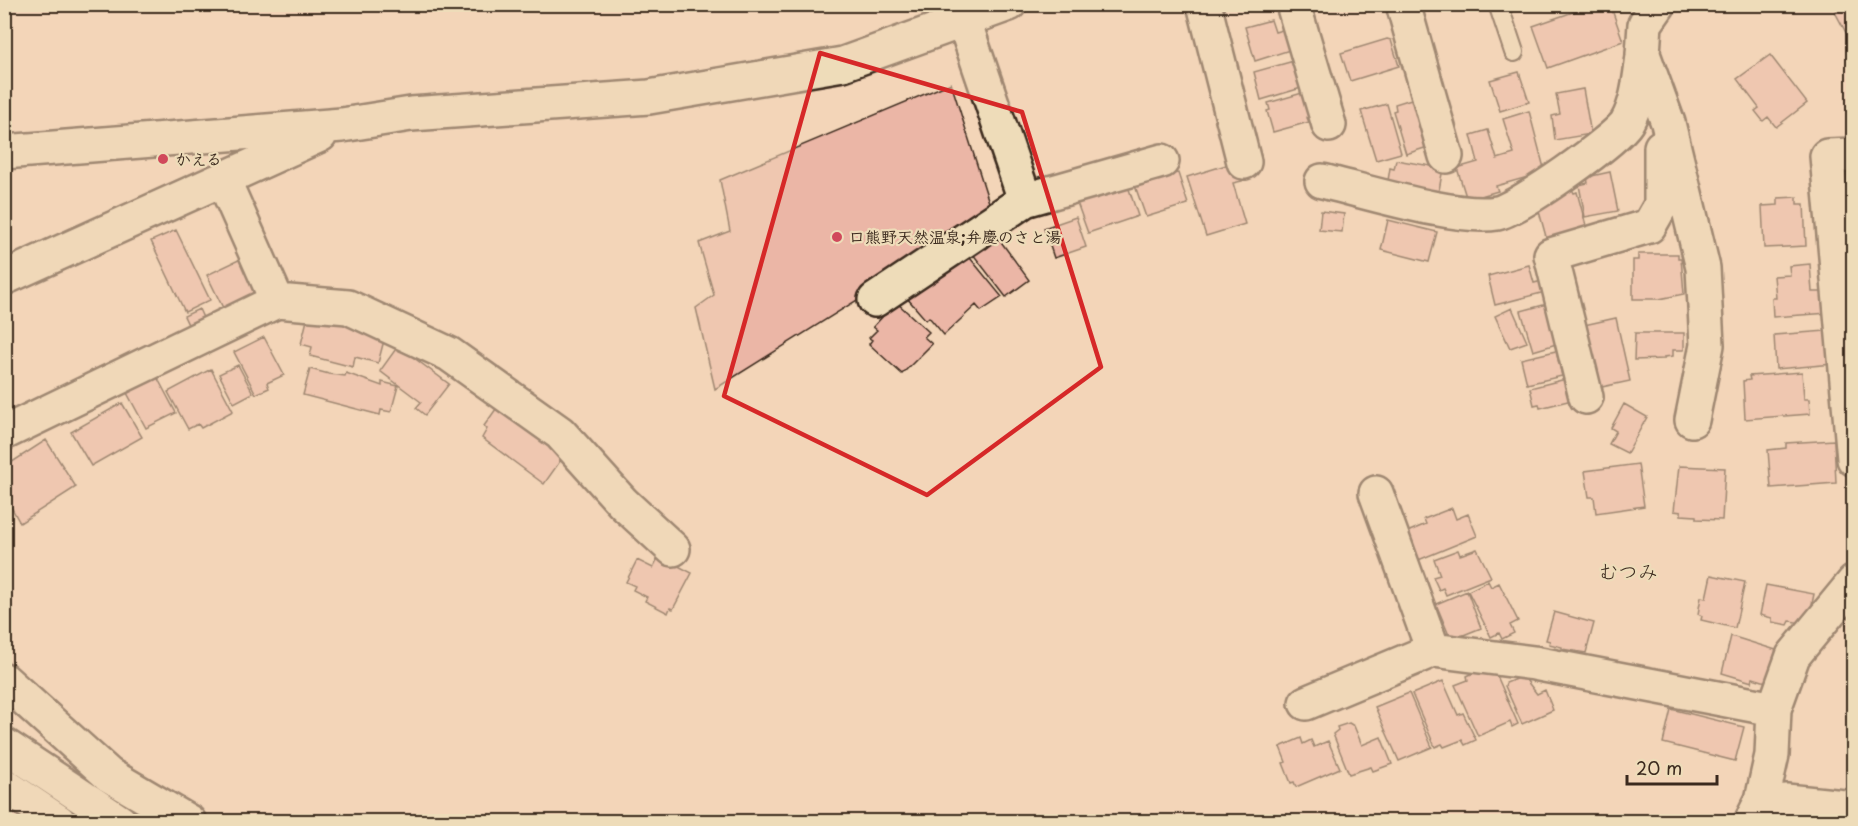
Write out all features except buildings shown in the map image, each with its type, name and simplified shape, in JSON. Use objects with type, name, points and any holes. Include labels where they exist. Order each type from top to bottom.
[{"type":"main road","points":[[4,152],[342,125],[411,114],[649,97],[843,64],[1009,4]]},
{"type":"main road","points":[[1204,4],[1244,162]]},
{"type":"main road","points":[[1293,4],[1329,125]]},
{"type":"main road","points":[[1403,4],[1446,156]]},
{"type":"main road","points":[[1322,181],[1452,211],[1498,213],[1532,195],[1617,135],[1628,122],[1638,89],[1645,24],[1659,4]]},
{"type":"main road","points":[[964,21],[1025,200]]},
{"type":"main road","points":[[1643,54],[1668,123],[1703,268],[1707,345],[1692,420]]},
{"type":"main road","points":[[1586,397],[1551,255],[1649,226],[1661,205],[1660,149],[1668,123]]},
{"type":"main road","points":[[4,278],[342,125]]},
{"type":"main road","points":[[1854,155],[1827,156],[1854,459]]},
{"type":"main road","points":[[874,300],[1025,200],[1162,161]]},
{"type":"main road","points":[[223,179],[277,301]]},
{"type":"main road","points":[[4,433],[277,301],[348,307],[449,354],[560,433],[623,503],[673,549]]},
{"type":"main road","points":[[1376,493],[1433,650]]},
{"type":"main road","points":[[1751,822],[1762,800],[1772,755],[1774,709],[1792,656],[1854,582]]},
{"type":"main road","points":[[1306,703],[1433,650],[1534,663],[1774,709]]},
{"type":"main road","points":[[4,680],[110,776],[189,822]]},
{"type":"main road","points":[[4,745],[120,822]]},
{"type":"main road","points":[[4,785],[59,822]]},
{"type":"main road","points":[[1786,822],[1786,801],[1854,808]]},
{"type":"lane","points":[[1498,4],[1514,52]]},
{"type":"highlighted area","points":[[820,53],[1022,112],[1101,367],[927,495],[724,396]]},
{"type":"place","name":"かえる","points":[[163,159]]},
{"type":"place","name":"口熊野天然温泉;弁慶のさと湯","points":[[837,237]]},
{"type":"district","name":"むつみ","points":[[1628,572]]}]
